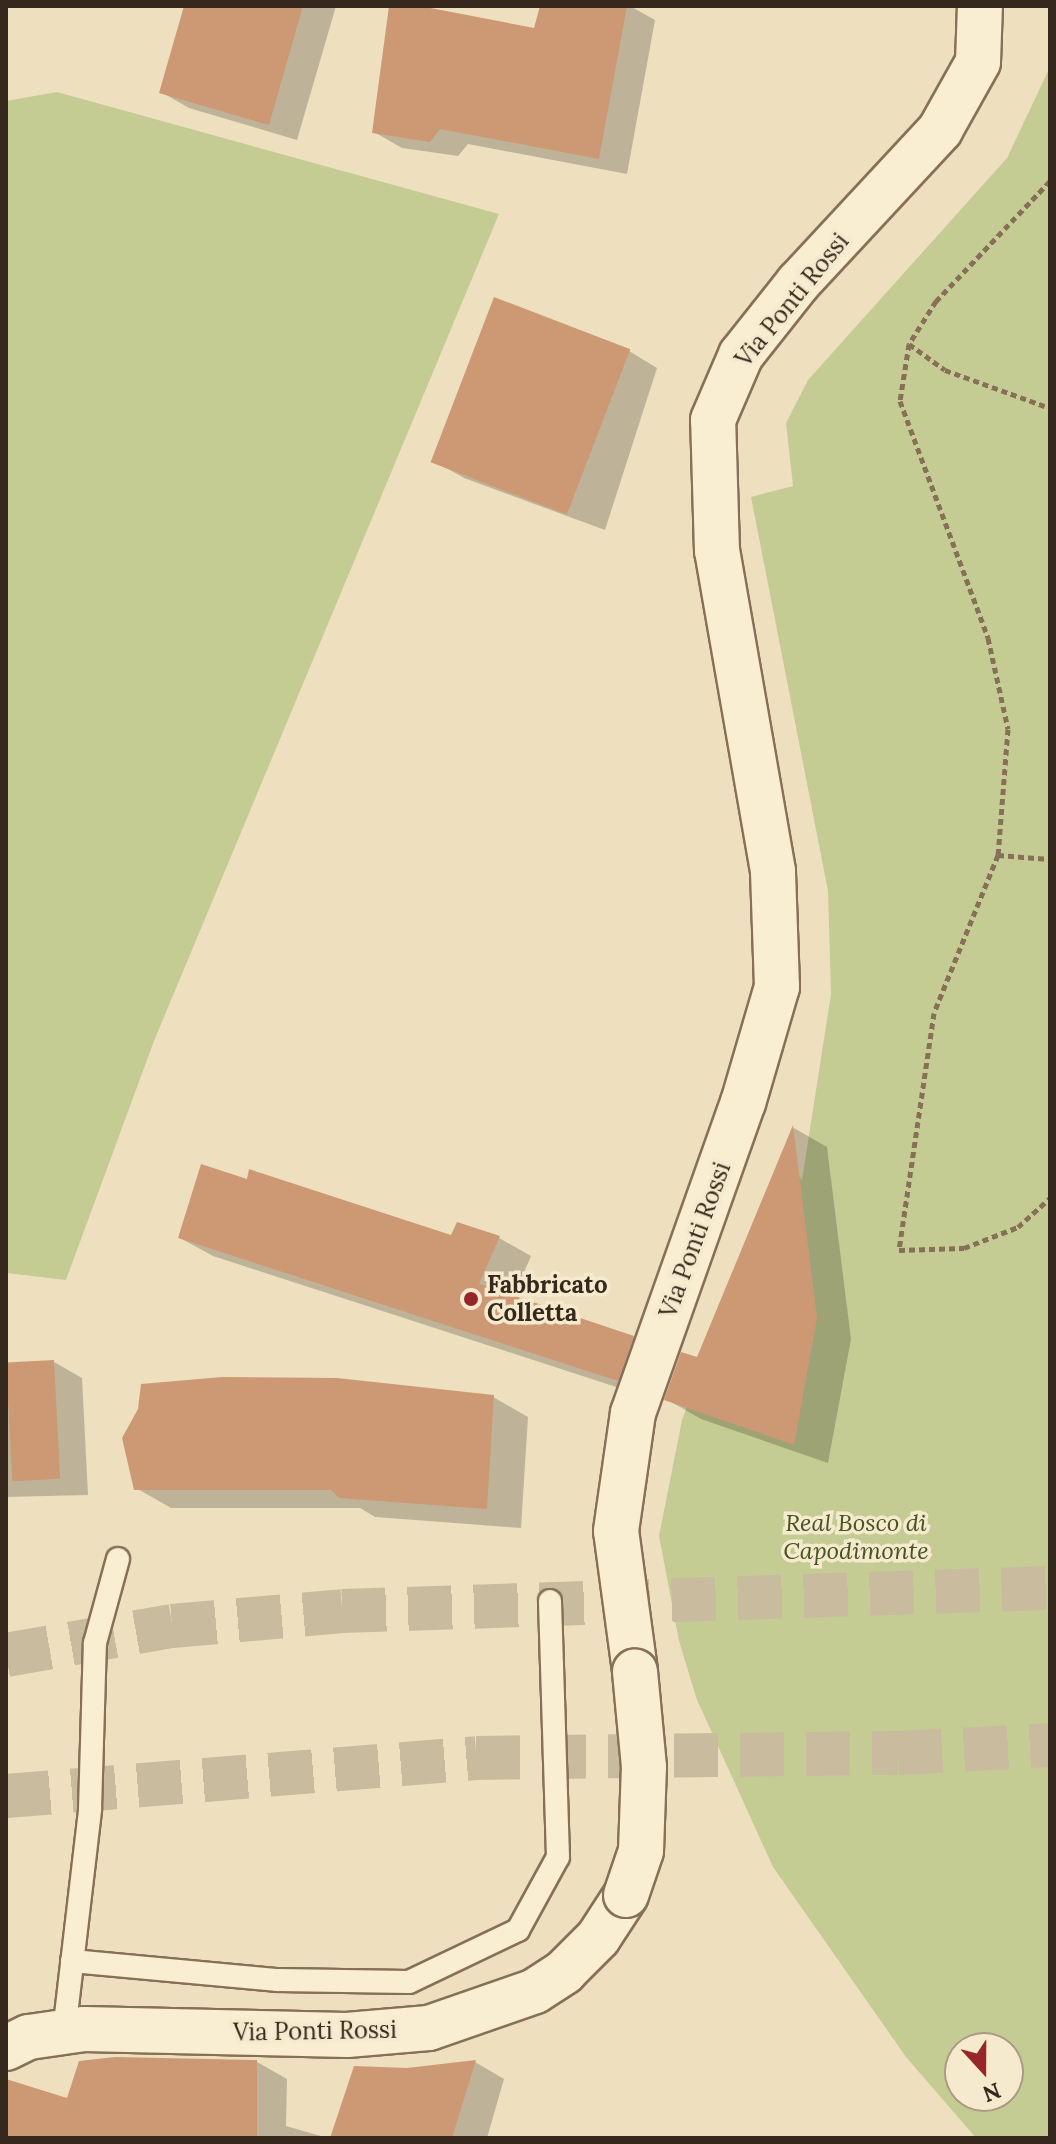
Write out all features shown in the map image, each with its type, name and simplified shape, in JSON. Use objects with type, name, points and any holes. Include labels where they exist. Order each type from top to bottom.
[{"type":"street","name":"Via Ponti Rossi","points":[[6,2048],[29,2037],[64,2032],[347,2035],[429,2028],[535,1991],[564,1972],[598,1938],[626,1895],[641,1851],[644,1767],[616,1531],[633,1413],[743,1103],[777,987],[773,871],[717,551],[713,420],[741,355],[798,283],[940,130],[978,62],[980,6]]},
{"type":"lane","points":[[64,2032],[90,1809],[95,1643],[118,1559]]},
{"type":"lane","points":[[72,1961],[278,1980],[409,1982],[518,1930],[558,1857],[550,1601]]},
{"type":"path","points":[[1050,181],[936,301],[909,344],[900,401],[988,638],[1008,729],[998,855],[934,1013],[899,1250],[964,1248],[1018,1227],[1050,1198]]},
{"type":"path","points":[[909,344],[945,370],[1050,408]]},
{"type":"path","points":[[998,855],[1050,859]]},
{"type":"green space","name":"Real Bosco di Capodimonte","points":[[1050,67],[1050,2138],[976,2138],[954,2112],[1024,2112],[1024,2032],[944,2032],[944,2101],[906,2057],[773,1867],[697,1700],[679,1641],[659,1536],[682,1420],[779,1160],[802,1180],[831,994],[828,891],[751,497],[793,486],[786,423],[808,380],[1007,158]]},
{"type":"green space","points":[[57,92],[499,214],[154,1041],[66,1280],[6,1273],[6,101]]},
{"type":"building","points":[[184,6],[303,6],[269,125],[159,93]]},
{"type":"building","points":[[389,6],[420,6],[534,28],[540,6],[627,6],[599,159],[440,129],[430,142],[372,133]]},
{"type":"building","points":[[494,297],[630,349],[567,515],[431,462]]},
{"type":"building","points":[[793,1125],[817,1318],[794,1445],[664,1400],[681,1352],[697,1357]]},
{"type":"building","points":[[201,1164],[247,1179],[249,1169],[451,1235],[457,1222],[500,1236],[479,1284],[634,1336],[618,1381],[178,1238]]},
{"type":"building","points":[[54,1360],[60,1479],[12,1481],[6,1363]]},
{"type":"building","points":[[222,1377],[337,1378],[494,1395],[487,1509],[339,1498],[331,1490],[134,1490],[122,1438],[138,1409],[141,1384]]},
{"type":"building","points":[[115,2057],[257,2060],[257,2138],[6,2138],[6,2079],[67,2098],[79,2061]]},
{"type":"building","points":[[476,2060],[452,2138],[330,2138],[354,2066],[407,2068]]},
{"type":"tunnel","points":[[6,1655],[172,1626],[342,1611],[1050,1588]]},
{"type":"tunnel","points":[[6,1796],[476,1758],[898,1753],[1050,1745]]},
{"type":"place","name":"Fabbricato Colletta","points":[[471,1299]]}]
